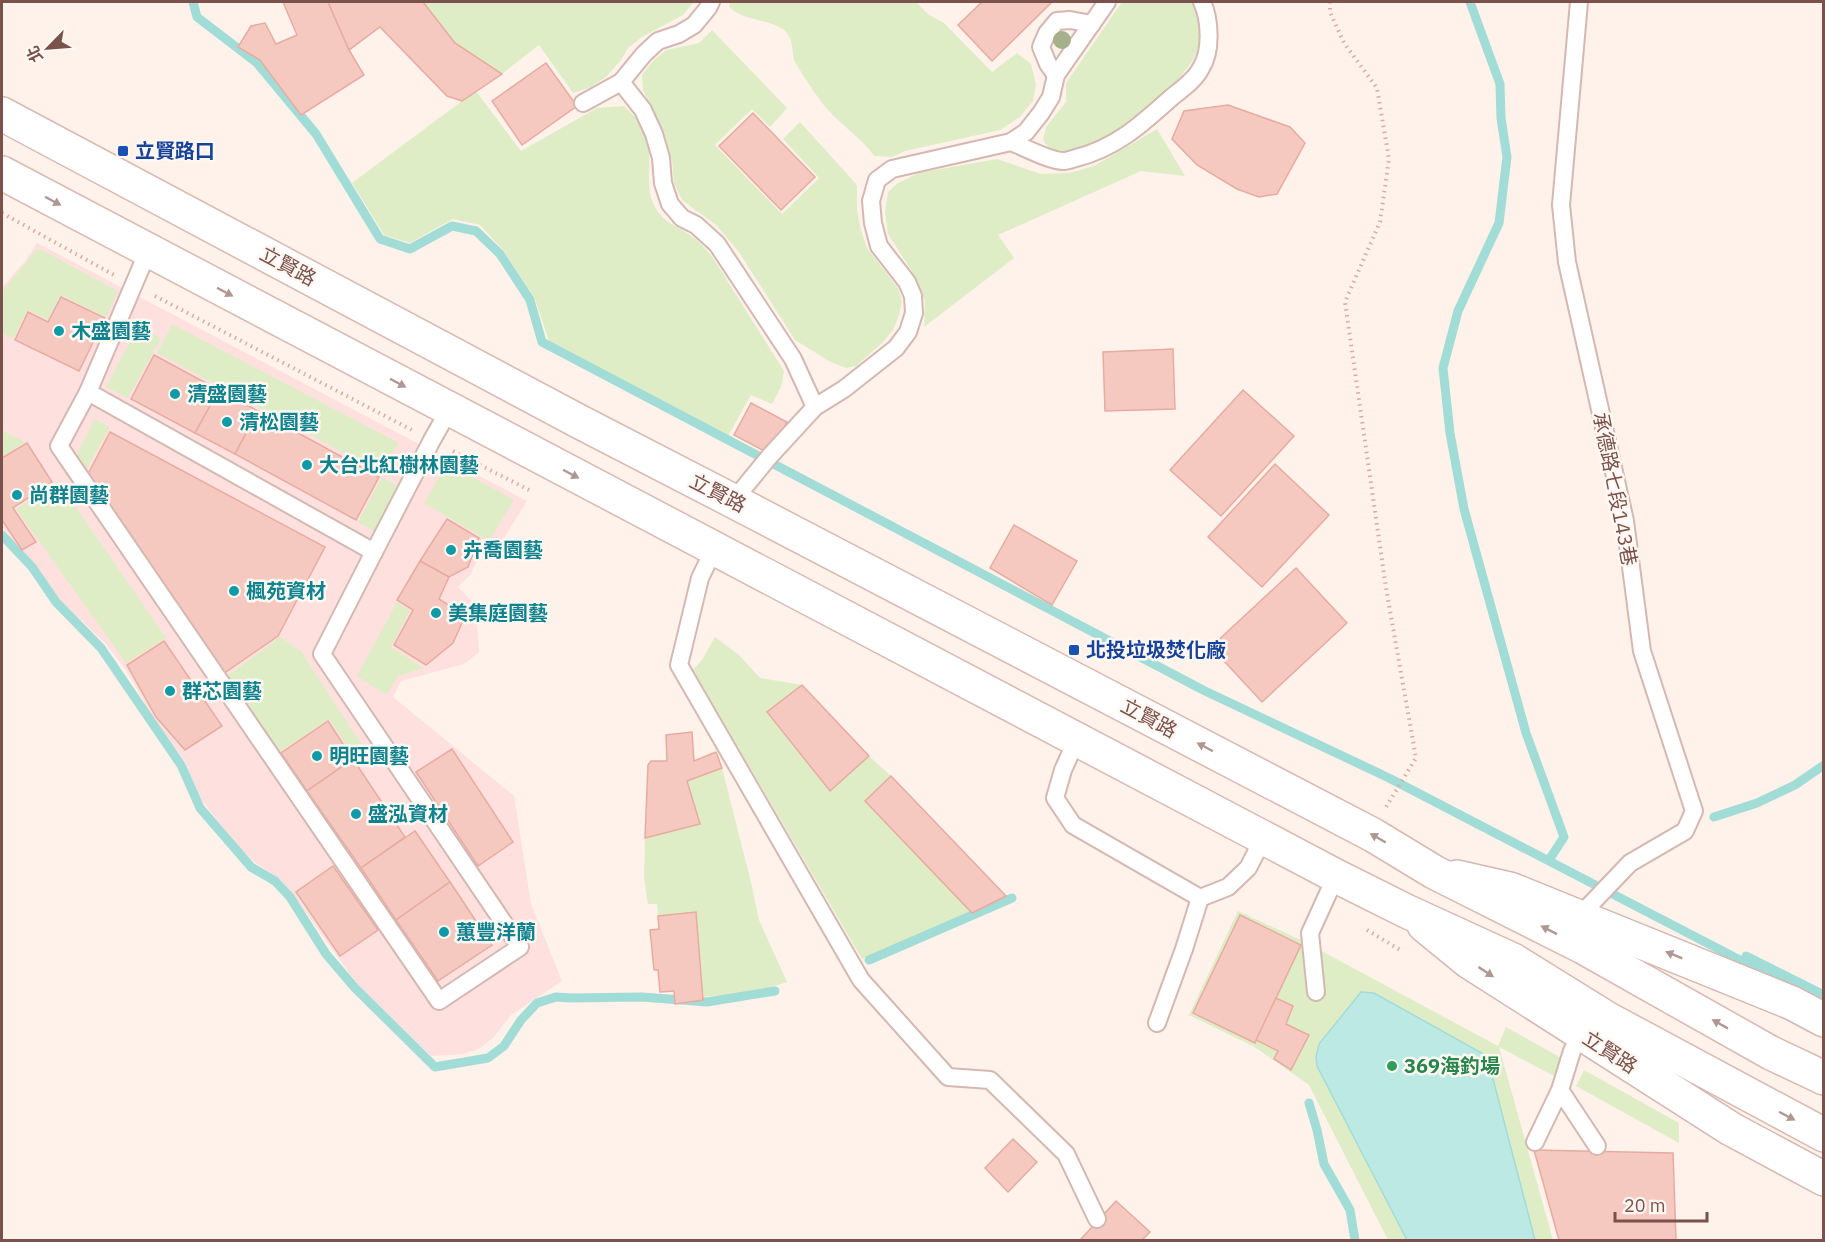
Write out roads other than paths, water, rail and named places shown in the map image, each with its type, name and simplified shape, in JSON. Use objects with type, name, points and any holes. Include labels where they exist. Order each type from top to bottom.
[{"type":"street","name":"立賢路","points":[[2,114],[582,423],[1372,835],[1434,872],[1583,947],[1771,1053],[1824,1078]]},
{"type":"street","name":"立賢路","points":[[2,173],[1263,837],[1329,890],[1406,911],[1513,960],[1594,1026],[1731,1129],[1824,1179]]},
{"type":"street","points":[[1090,746],[1125,706]]},
{"type":"street","name":"立賢路","points":[[1434,872],[1510,889],[1792,1003],[1824,1020]]},
{"type":"street","name":"立賢路","points":[[1594,1026],[1748,1108]]},
{"type":"street","points":[[1748,1108],[1824,1135]]},
{"type":"street","points":[[1748,1108],[1824,1161]]},
{"type":"lane","points":[[583,103],[621,82],[658,41],[679,34],[694,25],[711,2]]},
{"type":"lane","points":[[734,501],[769,457],[815,407],[844,389],[896,348],[908,332],[914,313],[913,296],[908,282],[879,246],[873,223],[871,201],[877,180],[892,169],[1011,142],[1026,132],[1051,97],[1056,75],[1107,2]]},
{"type":"lane","points":[[1011,142],[1062,161],[1088,155],[1124,138],[1187,84],[1202,68],[1208,49],[1209,29],[1202,2]]},
{"type":"lane","name":"承德路七段143巷","points":[[1576,915],[1588,907],[1630,863],[1685,831],[1694,811],[1642,651],[1625,521],[1567,262],[1561,205],[1578,2]]},
{"type":"lane","points":[[1056,75],[1048,64],[1041,47],[1047,33],[1057,21],[1070,20],[1092,24]]},
{"type":"lane","points":[[621,82],[643,110],[654,135],[661,158],[663,183],[670,204],[682,218],[696,225],[717,244],[793,358],[815,407]]},
{"type":"lane","points":[[148,251],[88,392],[59,446],[440,1001],[520,947],[322,654],[449,410]]},
{"type":"lane","points":[[88,392],[374,552]]},
{"type":"lane","points":[[714,549],[700,578],[679,665],[861,980],[948,1077],[990,1080],[1066,1154],[1097,1219]]},
{"type":"lane","points":[[1090,746],[1063,770],[1055,798],[1073,825],[1200,898]]},
{"type":"lane","points":[[1200,898],[1228,887],[1248,868],[1263,837]]},
{"type":"lane","points":[[1316,993],[1310,933],[1329,890]]},
{"type":"lane","points":[[1157,1023],[1200,898]]},
{"type":"lane","points":[[1535,1142],[1560,1090],[1572,1051],[1594,1026]]},
{"type":"lane","points":[[1560,1090],[1597,1146]]},
{"type":"water","points":[[1361,992],[1374,993],[1487,1056],[1535,1240],[1407,1240],[1317,1066],[1316,1057],[1319,1044]]},
{"type":"waterway","points":[[193,2],[197,17],[257,63],[316,134],[380,239],[410,249],[452,226],[476,231],[500,254],[530,300],[542,342],[1203,690],[1389,778],[1788,985]]},
{"type":"waterway","points":[[1470,2],[1500,84],[1501,118],[1507,157],[1499,223],[1458,311],[1443,368],[1450,433],[1464,509],[1526,733],[1564,837],[1549,860]]},
{"type":"waterway","points":[[2,535],[32,567],[56,602],[101,648],[181,765],[200,808],[251,867],[275,881],[290,897],[326,954],[355,988],[435,1067],[488,1058],[504,1046],[521,1020],[537,1003],[556,997],[642,997],[707,1002],[775,991]]},
{"type":"waterway","points":[[1714,817],[1757,803],[1795,785],[1824,765]]},
{"type":"waterway","points":[[869,960],[1012,898]]},
{"type":"waterway","points":[[1746,956],[1824,995]]},
{"type":"waterway","points":[[1309,1103],[1324,1164],[1350,1210],[1355,1240]]},
{"type":"place","name":"立賢路口","points":[[123,151]]},
{"type":"place","name":"木盛園藝","points":[[59,331]]},
{"type":"place","name":"清盛園藝","points":[[175,394]]},
{"type":"place","name":"清松園藝","points":[[227,422]]},
{"type":"place","name":"大台北紅樹林園藝","points":[[307,465]]},
{"type":"place","name":"尚群園藝","points":[[17,495]]},
{"type":"place","name":"卉喬園藝","points":[[451,550]]},
{"type":"place","name":"楓苑資材","points":[[234,591]]},
{"type":"place","name":"美集庭園藝","points":[[436,613]]},
{"type":"place","name":"北投垃圾焚化廠","points":[[1074,650]]},
{"type":"place","name":"群芯園藝","points":[[170,691]]},
{"type":"place","name":"明旺園藝","points":[[317,756]]},
{"type":"place","name":"盛泓資材","points":[[356,814]]},
{"type":"place","name":"蕙豐洋蘭","points":[[444,932]]},
{"type":"place","name":"369海釣場","points":[[1392,1066]]}]
